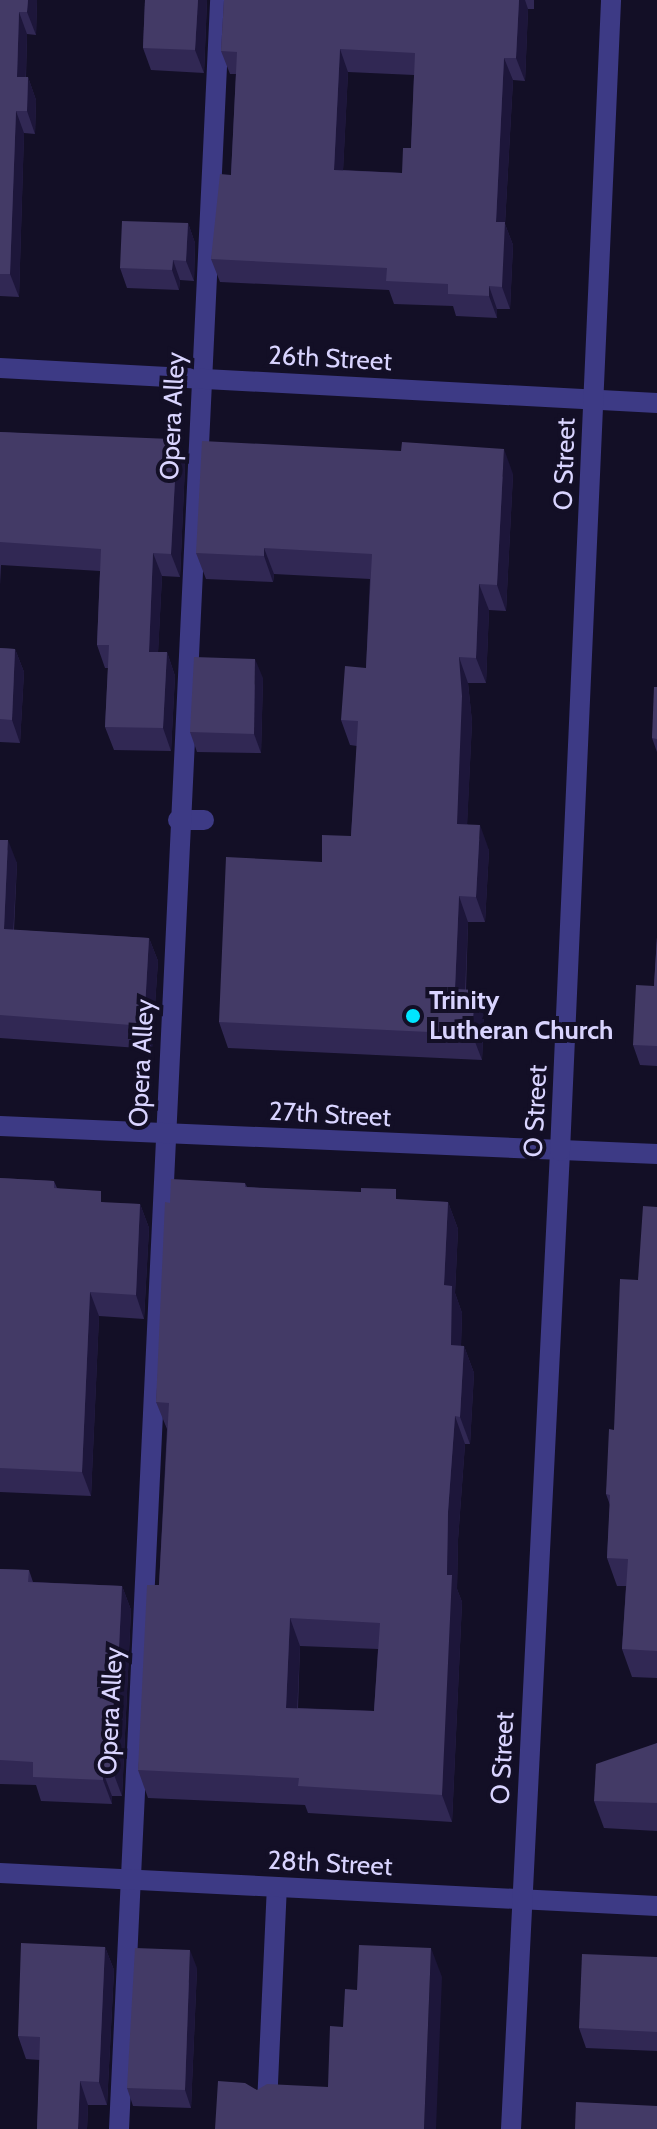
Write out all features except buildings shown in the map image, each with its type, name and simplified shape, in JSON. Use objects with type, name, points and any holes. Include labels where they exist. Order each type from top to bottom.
[{"type":"street","name":"Opera Alley","points":[[119,2129],[178,820],[220,0]]},
{"type":"street","name":"O Street","points":[[511,2129],[560,1151],[611,0]]},
{"type":"street","name":"26th Street","points":[[0,368],[657,403]]},
{"type":"street","points":[[178,820],[204,820]]},
{"type":"street","name":"27th Street","points":[[0,1126],[657,1154]]},
{"type":"street","name":"28th Street","points":[[0,1873],[657,1906]]},
{"type":"street","points":[[267,2105],[277,1887]]},
{"type":"place","name":"Trinity Lutheran Church","points":[[413,1016]]}]
